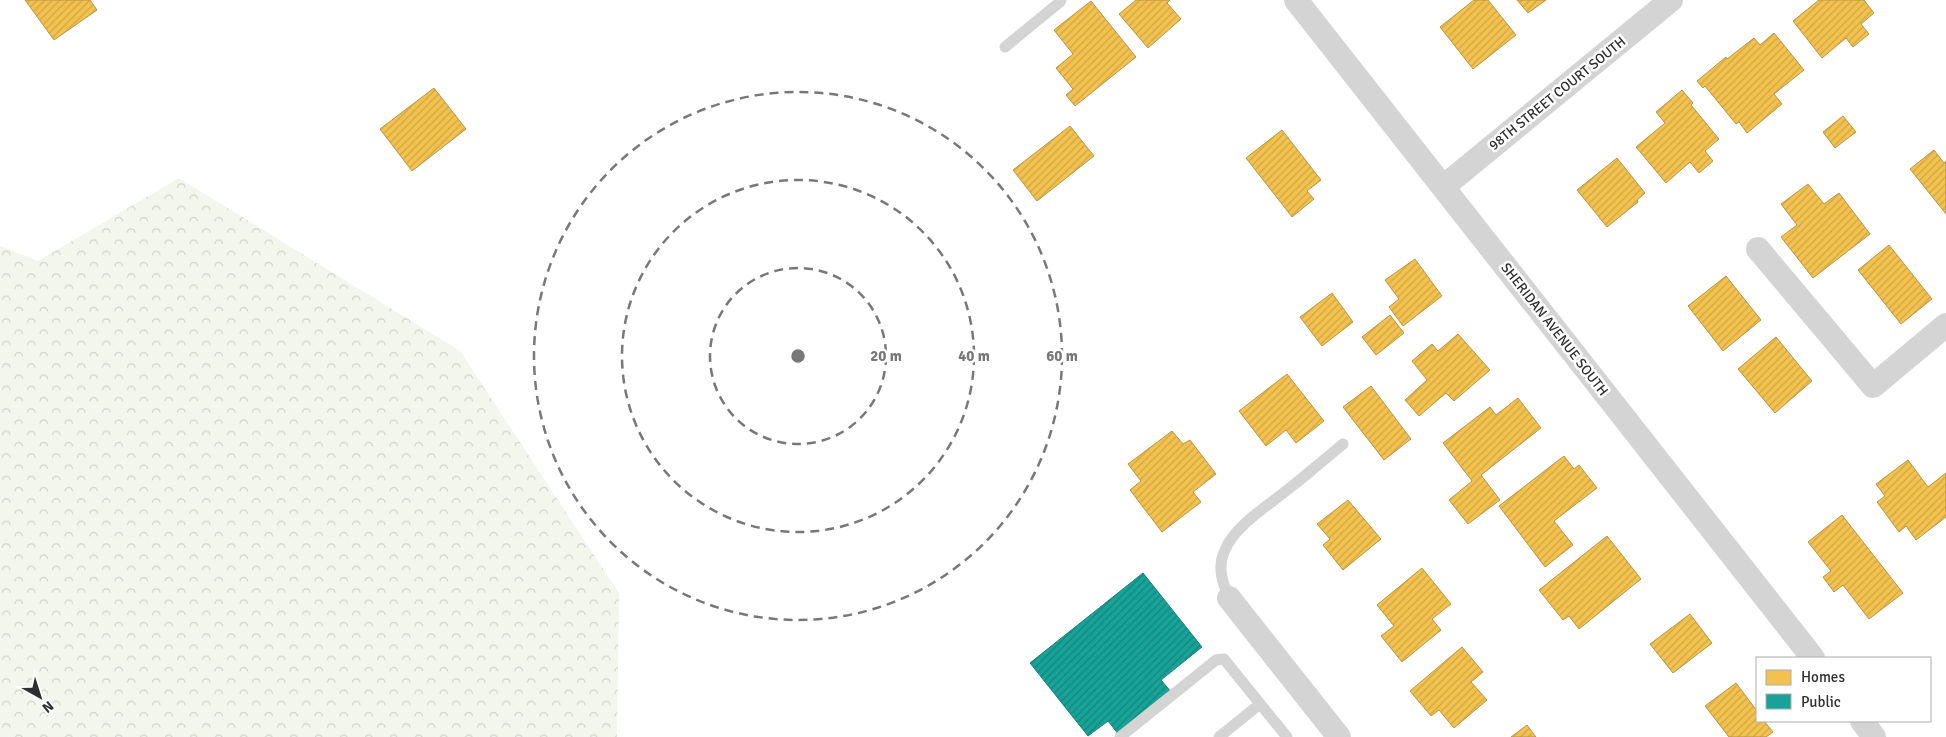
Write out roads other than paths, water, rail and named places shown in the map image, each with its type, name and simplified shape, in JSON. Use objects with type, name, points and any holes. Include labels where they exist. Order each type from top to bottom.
[{"type":"street","name":"SHERIDAN AVENUE SOUTH","points":[[1296,0],[1812,657]]},
{"type":"street","name":"98TH STREET COURT SOUTH","points":[[1443,187],[1670,0]]},
{"type":"street","points":[[1758,250],[1872,386],[1946,325]]},
{"type":"street","points":[[1229,598],[1339,737]]},
{"type":"street","points":[[1863,722],[1874,737]]},
{"type":"lane","points":[[1005,47],[1061,0]]},
{"type":"lane","points":[[1229,598],[1222,582],[1220,566],[1225,549],[1229,543],[1238,531],[1256,515],[1343,444]]},
{"type":"lane","points":[[1120,737],[1216,660],[1224,660],[1287,737]]},
{"type":"lane","points":[[1219,737],[1260,704]]}]
